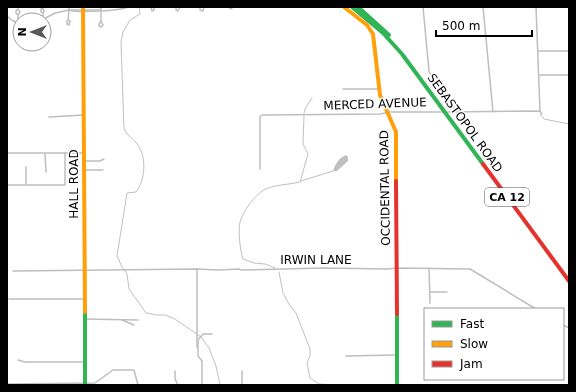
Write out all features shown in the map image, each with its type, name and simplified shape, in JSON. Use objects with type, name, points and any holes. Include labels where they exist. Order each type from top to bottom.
[{"type":"street","points":[[68,7],[68,20]]},
{"type":"street","points":[[101,7],[101,21]]},
{"type":"street","points":[[52,14],[68,10],[101,10],[128,7]]},
{"type":"street","points":[[151,7],[152,11],[154,10],[154,7]]},
{"type":"street","points":[[176,7],[176,10],[178,11],[180,7]]},
{"type":"street","points":[[200,7],[202,11],[204,10],[204,7]]},
{"type":"street","points":[[229,7],[231,9],[233,7]]},
{"type":"street","name":"OCCIDENTAL ROAD","points":[[344,7],[367,25],[372,33],[375,42],[379,89],[381,97],[394,125],[396,134],[397,385]]},
{"type":"street","name":"SEBASTOPOL ROAD","points":[[352,7],[383,33],[402,54]]},
{"type":"street","name":"SEBASTOPOL ROAD","points":[[358,7],[384,30],[569,281]]},
{"type":"street","points":[[423,7],[429,71],[433,80],[458,112]]},
{"type":"street","points":[[483,7],[493,112]]},
{"type":"street","points":[[536,7],[540,111],[542,114]]},
{"type":"street","name":"HALL ROAD","points":[[83,9],[85,384]]},
{"type":"street","points":[[538,51],[569,51]]},
{"type":"street","points":[[539,75],[569,75]]},
{"type":"street","points":[[343,89],[379,89]]},
{"type":"street","name":"MERCED AVENUE","points":[[260,169],[260,117],[262,115],[540,111]]},
{"type":"street","points":[[49,117],[84,114]]},
{"type":"street","points":[[7,153],[84,153]]},
{"type":"street","points":[[45,154],[46,172]]},
{"type":"street","points":[[7,185],[65,185],[65,154]]},
{"type":"street","points":[[84,161],[100,161],[104,159]]},
{"type":"street","points":[[26,167],[26,185]]},
{"type":"street","points":[[84,170],[103,170]]},
{"type":"street","points":[[429,268],[430,303]]},
{"type":"street","name":"IRWIN LANE","points":[[13,271],[470,268],[534,308]]},
{"type":"street","points":[[196,347],[197,269]]},
{"type":"street","points":[[430,292],[446,292]]},
{"type":"street","points":[[9,299],[84,299]]},
{"type":"street","points":[[84,319],[138,320]]},
{"type":"street","points":[[120,320],[134,325]]},
{"type":"street","points":[[202,385],[202,361],[198,356],[198,340],[203,334],[212,334]]},
{"type":"street","points":[[346,356],[396,355]]},
{"type":"street","points":[[18,360],[25,362],[85,362]]},
{"type":"street","points":[[7,384],[95,383],[113,370],[134,370],[138,385]]},
{"type":"street","points":[[175,371],[175,379],[178,385]]},
{"type":"street","points":[[242,371],[242,385]]},
{"type":"shaded area","points":[[346,155],[348,157],[348,161],[337,171],[333,171],[341,158]]},
{"type":"waterway","points":[[139,7],[140,14],[130,20],[123,32],[121,42],[124,129],[141,150],[144,169],[141,182],[136,192],[127,193],[117,256],[127,274],[129,289],[146,313],[165,315],[175,319],[201,337],[209,348],[216,366],[220,385]]},
{"type":"waterway","points":[[569,20],[569,26]]},
{"type":"waterway","points":[[304,113],[312,98]]},
{"type":"waterway","points":[[540,114],[544,119],[569,124]]},
{"type":"waterway","points":[[275,268],[243,259],[239,230],[240,222],[250,204],[264,190],[300,182],[308,154],[303,144],[304,116]]},
{"type":"waterway","points":[[301,181],[333,171]]},
{"type":"waterway","points":[[279,272],[283,293],[296,313],[310,349],[310,356],[307,363],[310,378],[319,384],[333,385]]},
{"type":"traffic: fast","points":[[352,7],[383,33],[402,54],[483,164]]},
{"type":"traffic: fast","points":[[358,7],[389,35]]},
{"type":"traffic: fast","points":[[85,312],[85,385]]},
{"type":"traffic: fast","points":[[397,314],[397,385]]},
{"type":"traffic: slow","points":[[83,7],[85,312]]},
{"type":"traffic: slow","points":[[344,7],[367,25],[373,34],[380,95],[396,132],[396,181]]},
{"type":"traffic: jam","points":[[483,164],[569,281]]},
{"type":"traffic: jam","points":[[396,181],[397,314]]}]
